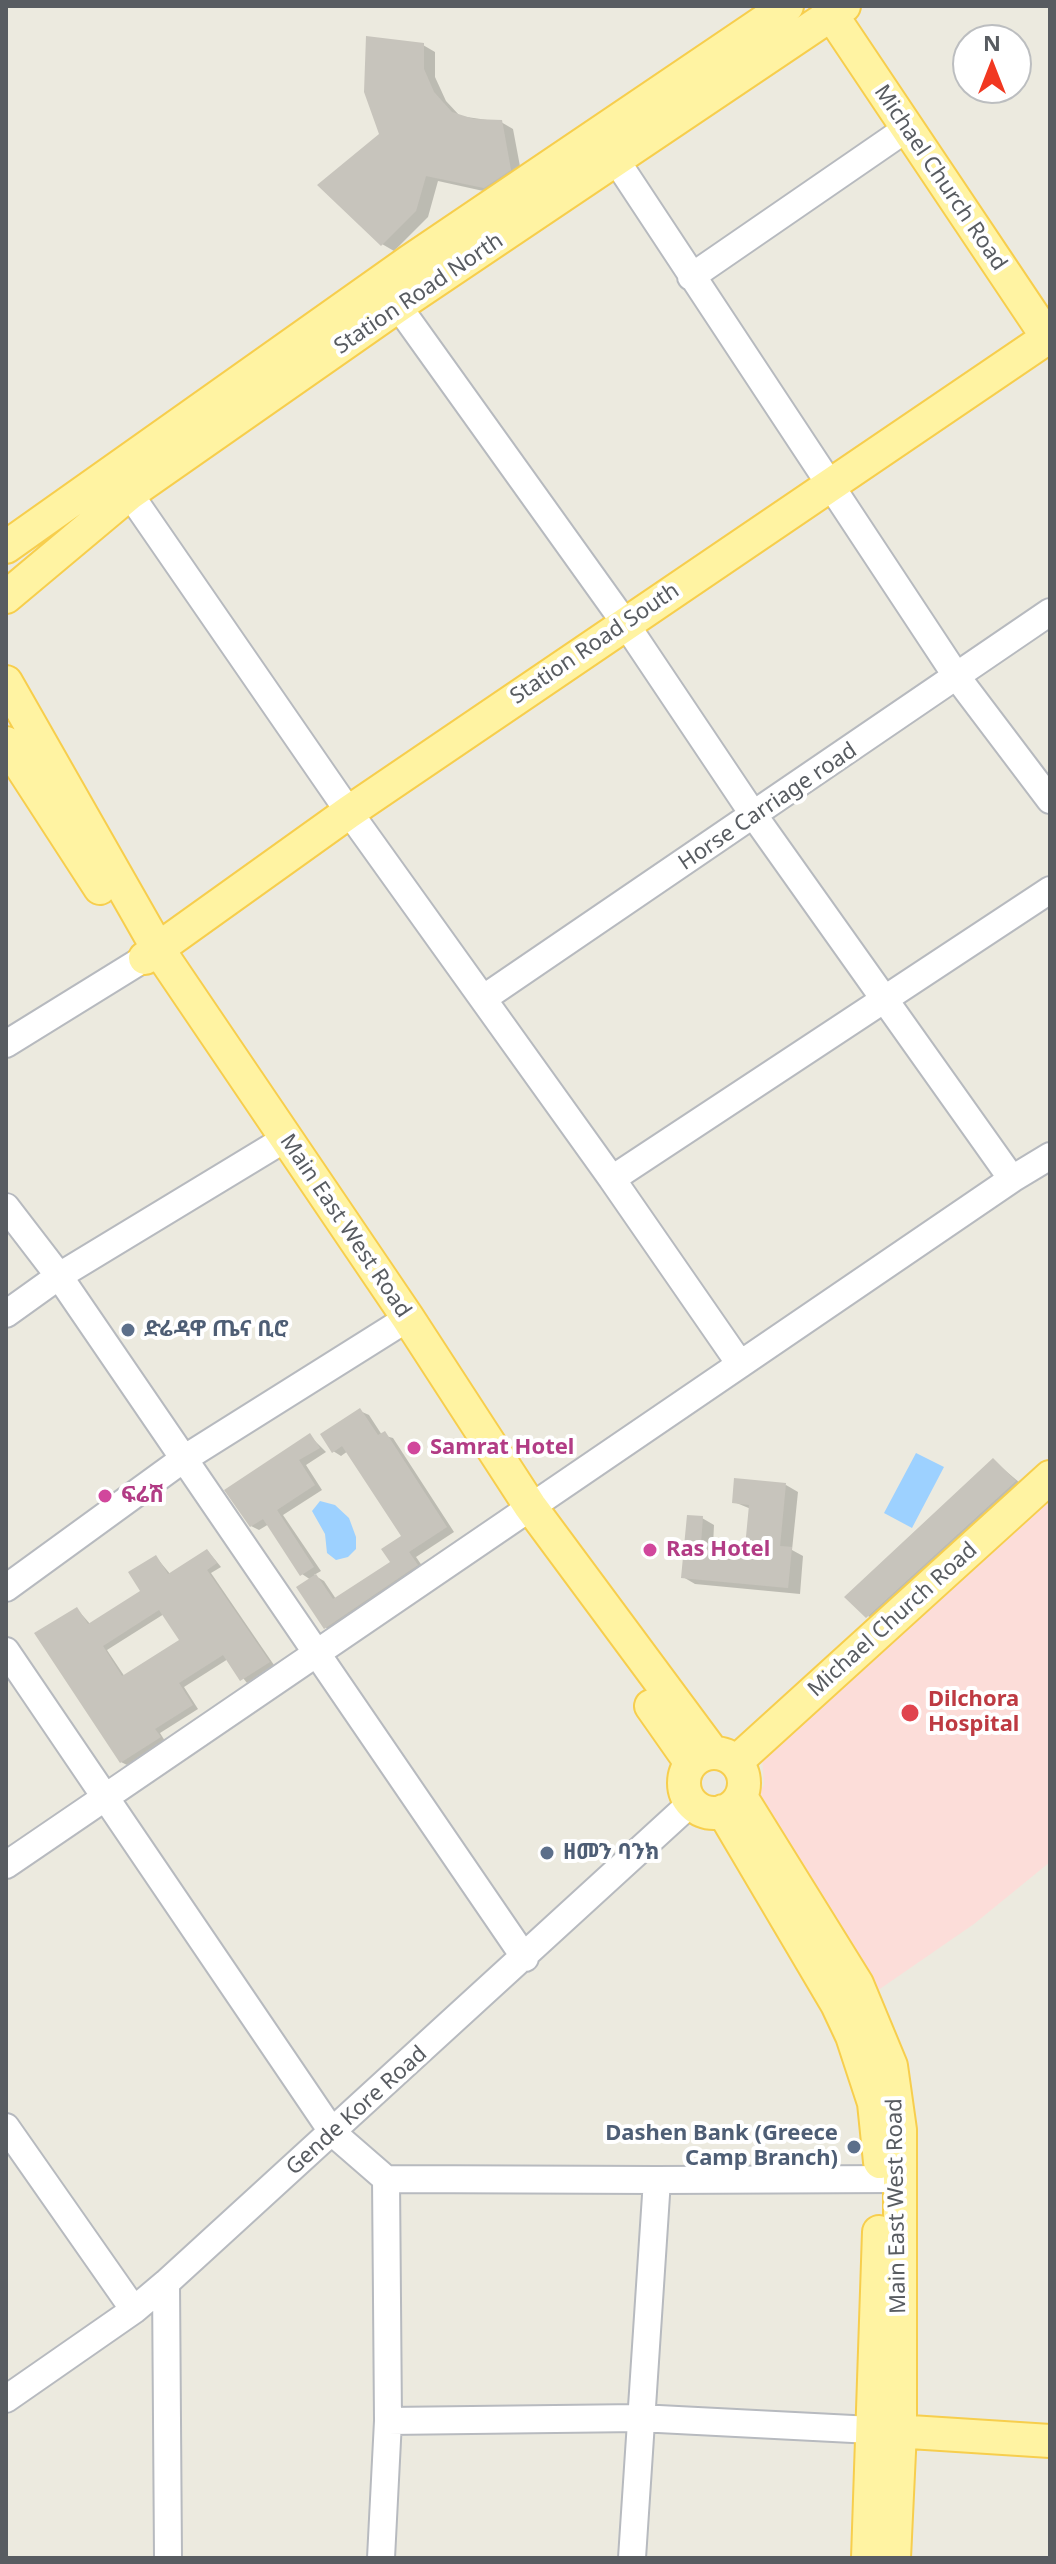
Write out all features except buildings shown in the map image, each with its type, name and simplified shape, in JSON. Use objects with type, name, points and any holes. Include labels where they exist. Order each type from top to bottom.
[{"type":"main road","name":"Station Road North","points":[[6,547],[122,482],[398,306],[608,148],[787,6]]},
{"type":"main road","name":"Station Road North","points":[[6,597],[122,482],[410,261],[608,148],[837,10]]},
{"type":"main road","name":"Michael Church Road","points":[[837,10],[906,129],[1049,338]]},
{"type":"main road","name":"Station Road South","points":[[152,953],[349,812],[1049,338]]},
{"type":"main road","name":"Main East West Road","points":[[6,682],[152,953],[275,1145],[401,1322]]},
{"type":"main road","name":"Main East West Road","points":[[6,743],[152,953],[524,1510],[713,1759]]},
{"type":"main road","name":"Michael Church Road","points":[[713,1759],[1050,1477]]},
{"type":"main road","points":[[713,1759],[744,1778],[732,1804],[706,1812],[691,1803],[684,1778],[713,1759]]},
{"type":"main road","name":"Main East West Road","points":[[732,1804],[786,1894],[852,2036],[874,2103],[891,2181],[886,2431],[894,2558]]},
{"type":"main road","name":"Main East West Road","points":[[868,2558],[886,2431]]},
{"type":"main road","points":[[886,2431],[1050,2441]]},
{"type":"street","points":[[691,277],[906,129]]},
{"type":"street","points":[[608,148],[957,677],[1050,800]]},
{"type":"street","points":[[398,306],[625,623],[755,817],[1012,1179]]},
{"type":"street","points":[[122,482],[349,812],[484,998],[740,1364]]},
{"type":"street","name":"Horse Carriage road","points":[[484,998],[755,817],[1050,612]]},
{"type":"street","points":[[612,1179],[1050,890]]},
{"type":"street","points":[[6,1044],[152,953]]},
{"type":"street","points":[[6,1314],[59,1276],[275,1145]]},
{"type":"street","points":[[6,1865],[524,1510],[1050,1156]]},
{"type":"street","points":[[6,1207],[59,1276],[525,1958]]},
{"type":"street","points":[[6,1588],[182,1460],[401,1322]]},
{"type":"street","points":[[6,1651],[333,2133],[386,2179],[891,2181]]},
{"type":"street","name":"Gende Kore Road","points":[[6,2399],[134,2310],[166,2283],[691,1803]]},
{"type":"street","points":[[6,2127],[134,2310]]},
{"type":"street","points":[[381,2558],[388,2421],[386,2179]]},
{"type":"street","points":[[632,2558],[657,2180]]},
{"type":"street","points":[[166,2283],[168,2558]]},
{"type":"street","points":[[388,2421],[639,2418],[886,2431]]},
{"type":"shaded area","points":[[1050,1492],[1050,1862],[974,1924],[874,1993],[764,1809],[758,1794],[764,1785],[762,1756]]},
{"type":"water","points":[[916,1453],[944,1467],[912,1528],[884,1513]]},
{"type":"water","points":[[320,1501],[335,1505],[349,1518],[356,1537],[356,1549],[348,1557],[336,1560],[327,1553],[325,1534],[312,1511]]},
{"type":"place","name":"ድሬዳዋ ጤና ቢሮ","points":[[128,1330]]},
{"type":"place","name":"Samrat Hotel","points":[[414,1448]]},
{"type":"place","name":"ፍሬሽ","points":[[105,1496]]},
{"type":"place","name":"Ras Hotel","points":[[650,1550]]},
{"type":"place","name":"Dilchora Hospital","points":[[910,1713]]},
{"type":"place","name":"ዘመን ባንክ","points":[[547,1853]]},
{"type":"place","name":"Dashen Bank (Greece Camp Branch)","points":[[854,2147]]}]
